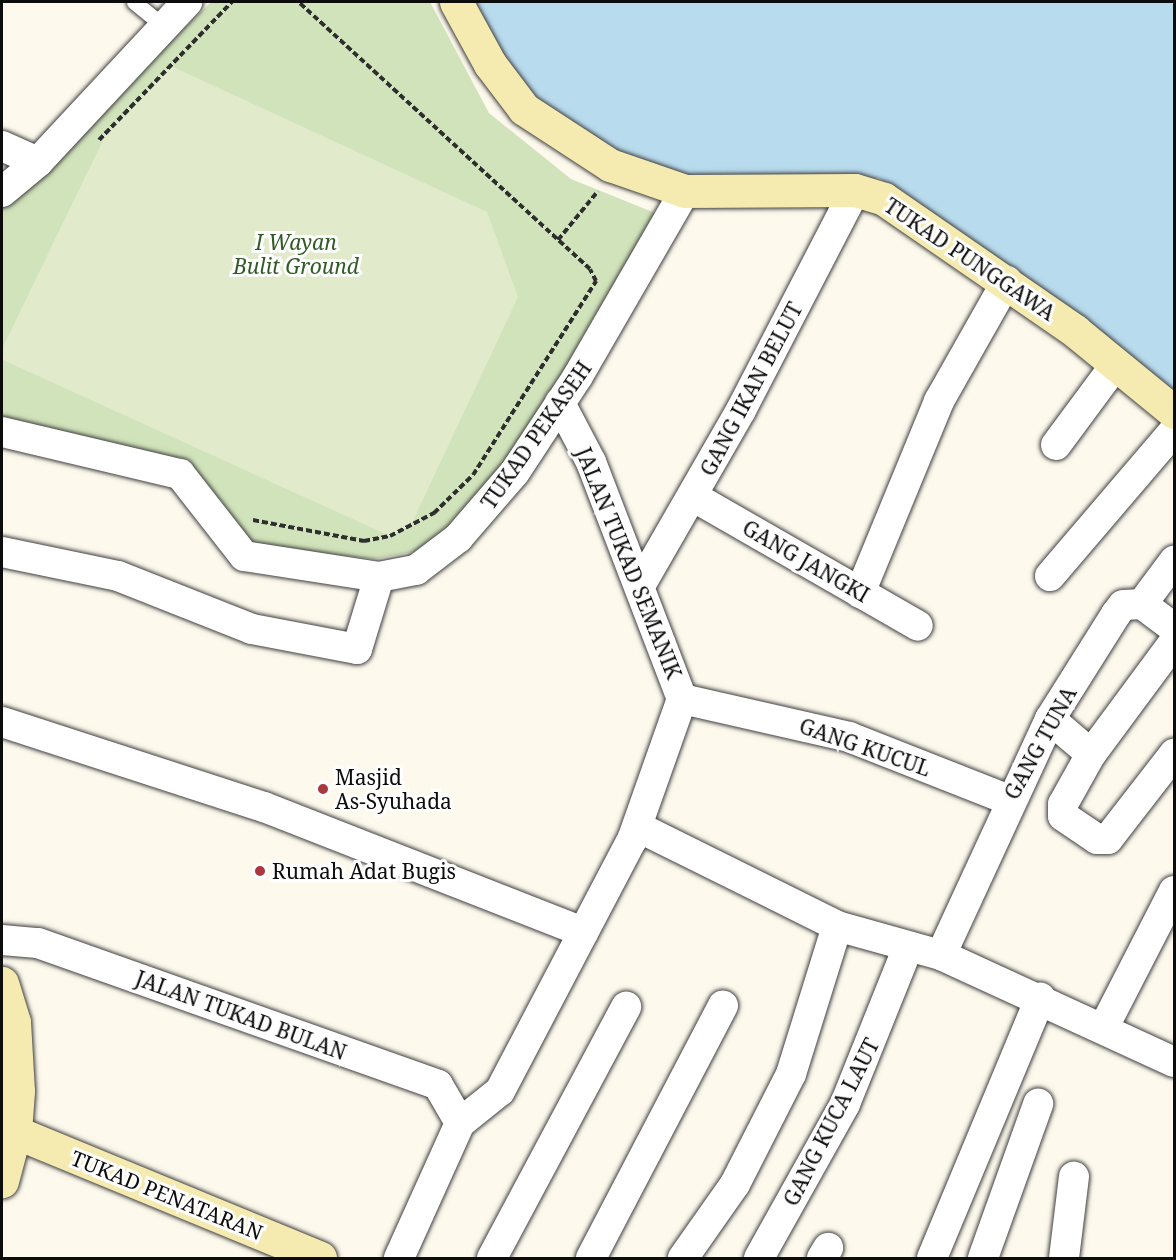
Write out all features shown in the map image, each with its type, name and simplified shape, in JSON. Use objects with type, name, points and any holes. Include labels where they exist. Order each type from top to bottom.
[{"type":"street","points":[[2,192],[38,162],[187,2]]},
{"type":"street","name":"TUKAD PUNGGAWA","points":[[456,2],[490,64],[524,109],[610,165],[685,191],[855,190],[893,204],[1007,281],[1116,364],[1174,412]]},
{"type":"street","points":[[2,146],[38,162]]},
{"type":"street","name":"GANG IKAN BELUT","points":[[641,584],[694,497],[855,190]]},
{"type":"street","name":"TUKAD PEKASEH","points":[[2,432],[180,474],[244,556],[380,577],[416,570],[458,538],[491,503],[560,404],[685,191]]},
{"type":"street","points":[[860,592],[890,526],[939,401],[1007,281]]},
{"type":"street","points":[[1056,445],[1116,364]]},
{"type":"street","name":"JALAN TUKAD SEMANIK","points":[[560,404],[591,462],[641,584],[682,699],[638,827],[583,932]]},
{"type":"street","points":[[1050,576],[1174,431]]},
{"type":"street","name":"GANG JANGKI","points":[[694,497],[918,626]]},
{"type":"street","points":[[2,552],[117,576],[252,629],[357,649],[380,577]]},
{"type":"street","points":[[1174,561],[1142,604],[1174,628]]},
{"type":"street","name":"GANG TUNA","points":[[941,955],[1009,800],[1050,719],[1116,614],[1124,605],[1142,604]]},
{"type":"street","points":[[1174,642],[1091,754],[1061,812],[1097,839],[1110,836],[1174,754]]},
{"type":"street","name":"GANG KUCUL","points":[[682,699],[849,737],[1009,800]]},
{"type":"street","points":[[1050,719],[1091,754]]},
{"type":"street","points":[[2,722],[264,807],[583,932],[500,1091],[460,1123],[399,1258]]},
{"type":"street","points":[[638,827],[837,926],[941,955],[1104,1027],[1174,1062]]},
{"type":"street","points":[[1104,1027],[1174,891]]},
{"type":"street","points":[[683,1258],[735,1184],[791,1074],[837,926]]},
{"type":"street","name":"JALAN TUKAD BULAN","points":[[2,940],[38,943],[438,1086],[460,1123]]},
{"type":"street","name":"GANG KUCA LAUT","points":[[759,1258],[845,1104],[908,947]]},
{"type":"street","points":[[2,983],[14,1022],[15,1132],[2,1181]]},
{"type":"street","points":[[932,1258],[1040,998]]},
{"type":"street","points":[[591,1258],[723,1005]]},
{"type":"street","points":[[492,1258],[626,1007]]},
{"type":"street","points":[[983,1258],[1038,1104]]},
{"type":"street","name":"TUKAD PENATARAN","points":[[15,1132],[320,1258]]},
{"type":"street","points":[[1064,1258],[1074,1177]]},
{"type":"lane","points":[[134,2],[165,27]]},
{"type":"path","points":[[248,518],[263,526],[364,541],[390,536],[434,513],[473,476],[596,281],[558,240],[299,2]]},
{"type":"path","points":[[558,240],[573,216],[586,210],[610,165]]},
{"type":"green space","name":"I Wayan Bulit Ground","points":[[211,2],[430,2],[489,113],[571,179],[665,217],[480,499],[423,550],[374,559],[248,546],[192,468],[2,421],[2,206]]},
{"type":"green space","points":[[171,66],[487,212],[518,297],[411,525],[390,536],[3,360],[4,345],[106,134]]},
{"type":"water","points":[[472,2],[1174,2],[1174,391],[879,178],[710,184],[615,155],[511,89]]},
{"type":"place","name":"Masjid As-Syuhada","points":[[323,789]]},
{"type":"place","name":"Rumah Adat Bugis","points":[[260,871]]}]
